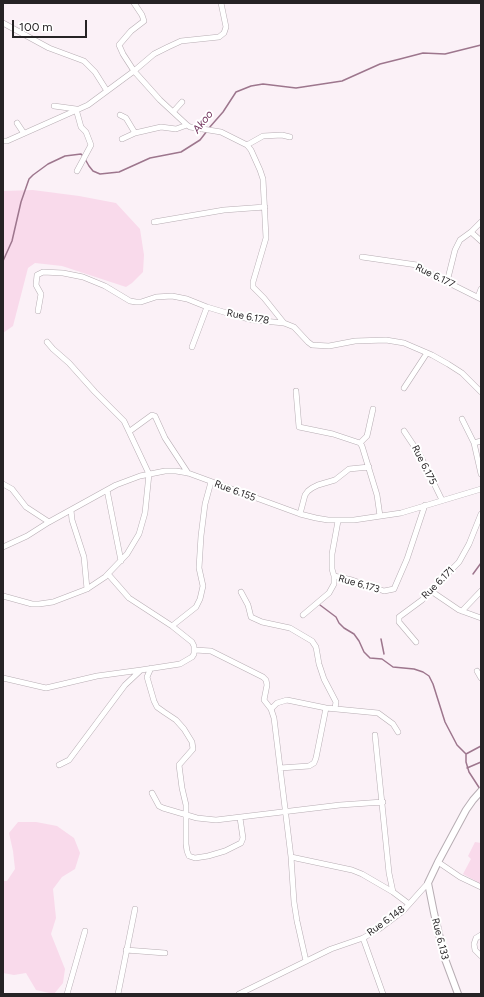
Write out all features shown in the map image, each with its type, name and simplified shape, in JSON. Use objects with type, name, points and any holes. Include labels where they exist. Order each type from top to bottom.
[{"type":"street","points":[[134,3],[144,21],[131,30],[119,45],[134,71],[160,100],[187,125],[190,127],[221,132],[247,145],[251,150],[263,179],[266,238],[253,282],[253,287],[284,323]]},
{"type":"street","points":[[3,141],[7,141],[23,132],[88,104],[134,71],[154,54],[168,46],[181,41],[219,37],[224,33],[226,27],[221,3]]},
{"type":"street","points":[[3,23],[49,48],[84,61],[95,72],[107,91]]},
{"type":"street","points":[[173,112],[182,102]]},
{"type":"street","points":[[54,106],[76,110]]},
{"type":"street","points":[[76,110],[81,127],[86,132],[91,145],[77,171]]},
{"type":"street","points":[[120,115],[126,118],[135,133]]},
{"type":"street","points":[[17,123],[23,132]]},
{"type":"street","points":[[122,139],[135,133],[161,127],[176,129],[187,125]]},
{"type":"street","points":[[247,145],[263,136],[290,136]]},
{"type":"street","points":[[154,222],[224,210],[265,207]]},
{"type":"street","points":[[447,282],[455,250],[460,240],[481,222]]},
{"type":"street","points":[[471,232],[481,241]]},
{"type":"street","name":"Rue 6.177","points":[[362,257],[417,265],[429,273],[479,298]]},
{"type":"street","name":"Rue 6.178","points":[[38,311],[41,294],[36,285],[37,275],[44,272],[83,276],[105,286],[130,301],[141,302],[156,297],[172,296],[187,299],[207,307],[254,320],[284,323],[294,327],[312,345],[328,346],[355,341],[391,340],[404,343],[427,353],[462,373],[481,392]]},
{"type":"street","points":[[479,298],[481,289]]},
{"type":"street","points":[[192,347],[207,307]]},
{"type":"street","points":[[3,596],[32,604],[39,604],[53,602],[87,589],[108,574],[132,547],[143,524],[145,513],[149,474],[130,431],[122,417],[94,392],[70,363],[47,342]]},
{"type":"street","points":[[404,388],[427,353]]},
{"type":"street","points":[[296,391],[299,427],[333,434],[360,443],[364,450],[377,495],[380,516]]},
{"type":"street","points":[[360,443],[367,436],[373,409]]},
{"type":"street","points":[[130,431],[152,415],[154,416],[167,442],[177,454],[188,474]]},
{"type":"street","points":[[462,419],[474,443],[481,474]]},
{"type":"street","name":"Rue 6.175","points":[[404,431],[420,455],[442,500]]},
{"type":"street","points":[[474,443],[481,441]]},
{"type":"street","points":[[300,514],[305,495],[312,488],[335,480],[349,470],[369,467]]},
{"type":"street","name":"Rue 6.155","points":[[3,547],[27,536],[49,522],[127,480],[149,474],[176,471],[300,514],[338,521],[401,513],[481,489]]},
{"type":"street","points":[[172,626],[196,607],[200,599],[203,586],[199,568],[201,536],[205,504],[211,482]]},
{"type":"street","points":[[3,484],[12,489],[26,507],[49,522]]},
{"type":"street","points":[[107,490],[121,561]]},
{"type":"street","name":"Rue 6.173","points":[[303,615],[329,593],[334,584],[334,576],[352,580],[384,591],[394,589],[407,559],[425,505]]},
{"type":"street","points":[[71,510],[72,520],[84,557],[87,589]]},
{"type":"street","name":"Rue 6.171","points":[[416,642],[399,622],[399,617],[432,591],[459,562],[481,514]]},
{"type":"street","points":[[334,576],[332,569],[332,554],[338,521]]},
{"type":"street","points":[[3,678],[46,688],[98,676],[180,664],[192,657],[195,650],[192,642],[172,626],[129,598],[108,574]]},
{"type":"street","points":[[432,591],[462,611],[481,618]]},
{"type":"street","points":[[241,592],[248,604],[251,617],[262,622],[290,628],[312,641],[316,647],[319,664],[324,679],[336,702],[335,708]]},
{"type":"street","points":[[462,611],[481,592]]},
{"type":"street","points":[[195,650],[211,651],[263,676],[266,680],[267,685],[264,700],[271,709],[274,718],[291,857],[296,915],[306,961]]},
{"type":"street","points":[[151,668],[147,678],[154,701],[160,709],[176,720],[192,742],[193,749],[179,765],[186,805],[187,851],[189,856],[195,858],[208,856],[225,851],[241,843],[243,838],[240,818]]},
{"type":"street","points":[[59,765],[69,760],[125,685],[141,670]]},
{"type":"street","points":[[477,671],[481,678]]},
{"type":"street","points":[[271,709],[278,703],[286,700],[326,708],[378,713],[393,724],[398,732]]},
{"type":"street","points":[[280,768],[309,766],[314,762],[318,751],[326,708]]},
{"type":"street","points":[[375,735],[389,873],[393,892]]},
{"type":"street","name":"Rue 6.148","points":[[239,994],[331,949],[363,938],[392,920],[403,911],[428,883],[466,810],[480,792]]},
{"type":"street","points":[[152,793],[159,806],[187,816],[216,820],[285,811],[383,802]]},
{"type":"street","points":[[291,857],[352,870],[362,874],[393,892],[409,904]]},
{"type":"street","points":[[438,862],[460,877],[481,887]]},
{"type":"street","name":"Rue 6.133","points":[[428,883],[445,959],[458,994]]},
{"type":"street","points":[[118,994],[135,909]]},
{"type":"street","points":[[67,994],[85,931]]},
{"type":"street","points":[[481,935],[476,938],[474,944],[476,950],[481,956]]},
{"type":"street","points":[[363,938],[383,994]]},
{"type":"street","points":[[126,950],[165,953]]},
{"type":"shaded area","points":[[33,190],[116,203],[140,229],[144,255],[143,272],[126,287],[62,266],[35,263],[28,268],[13,326],[3,333],[3,191]]},
{"type":"shaded area","points":[[18,822],[36,822],[57,826],[74,838],[80,853],[75,869],[62,877],[53,889],[56,918],[51,934],[65,969],[63,983],[54,994],[36,990],[26,973],[14,975],[3,973],[3,881],[7,881],[15,869],[9,833]]},
{"type":"shaded area","points":[[475,842],[481,843],[481,884],[463,874],[471,859],[468,856]]},
{"type":"waterway","name":"Akoo","points":[[209,128],[223,112],[236,92],[251,86],[263,84],[296,88],[342,81],[380,64],[423,53],[445,54],[481,45]]},
{"type":"waterway","name":"Akoo","points":[[85,159],[93,171],[100,174],[119,172],[150,158],[181,152],[200,140],[207,131]]},
{"type":"waterway","name":"Akoo","points":[[3,261],[12,241],[21,202],[29,179],[48,164],[65,156],[81,154],[83,156]]},
{"type":"waterway","points":[[473,574],[481,563]]},
{"type":"waterway","points":[[320,605],[336,617],[344,628],[354,634],[364,652],[370,658],[382,659],[393,667],[414,669],[429,676],[445,722],[457,745],[466,754],[466,762],[469,772],[480,789]]},
{"type":"waterway","points":[[381,639],[384,654]]},
{"type":"waterway","points":[[466,754],[481,746]]},
{"type":"waterway","points":[[467,768],[481,762]]}]
